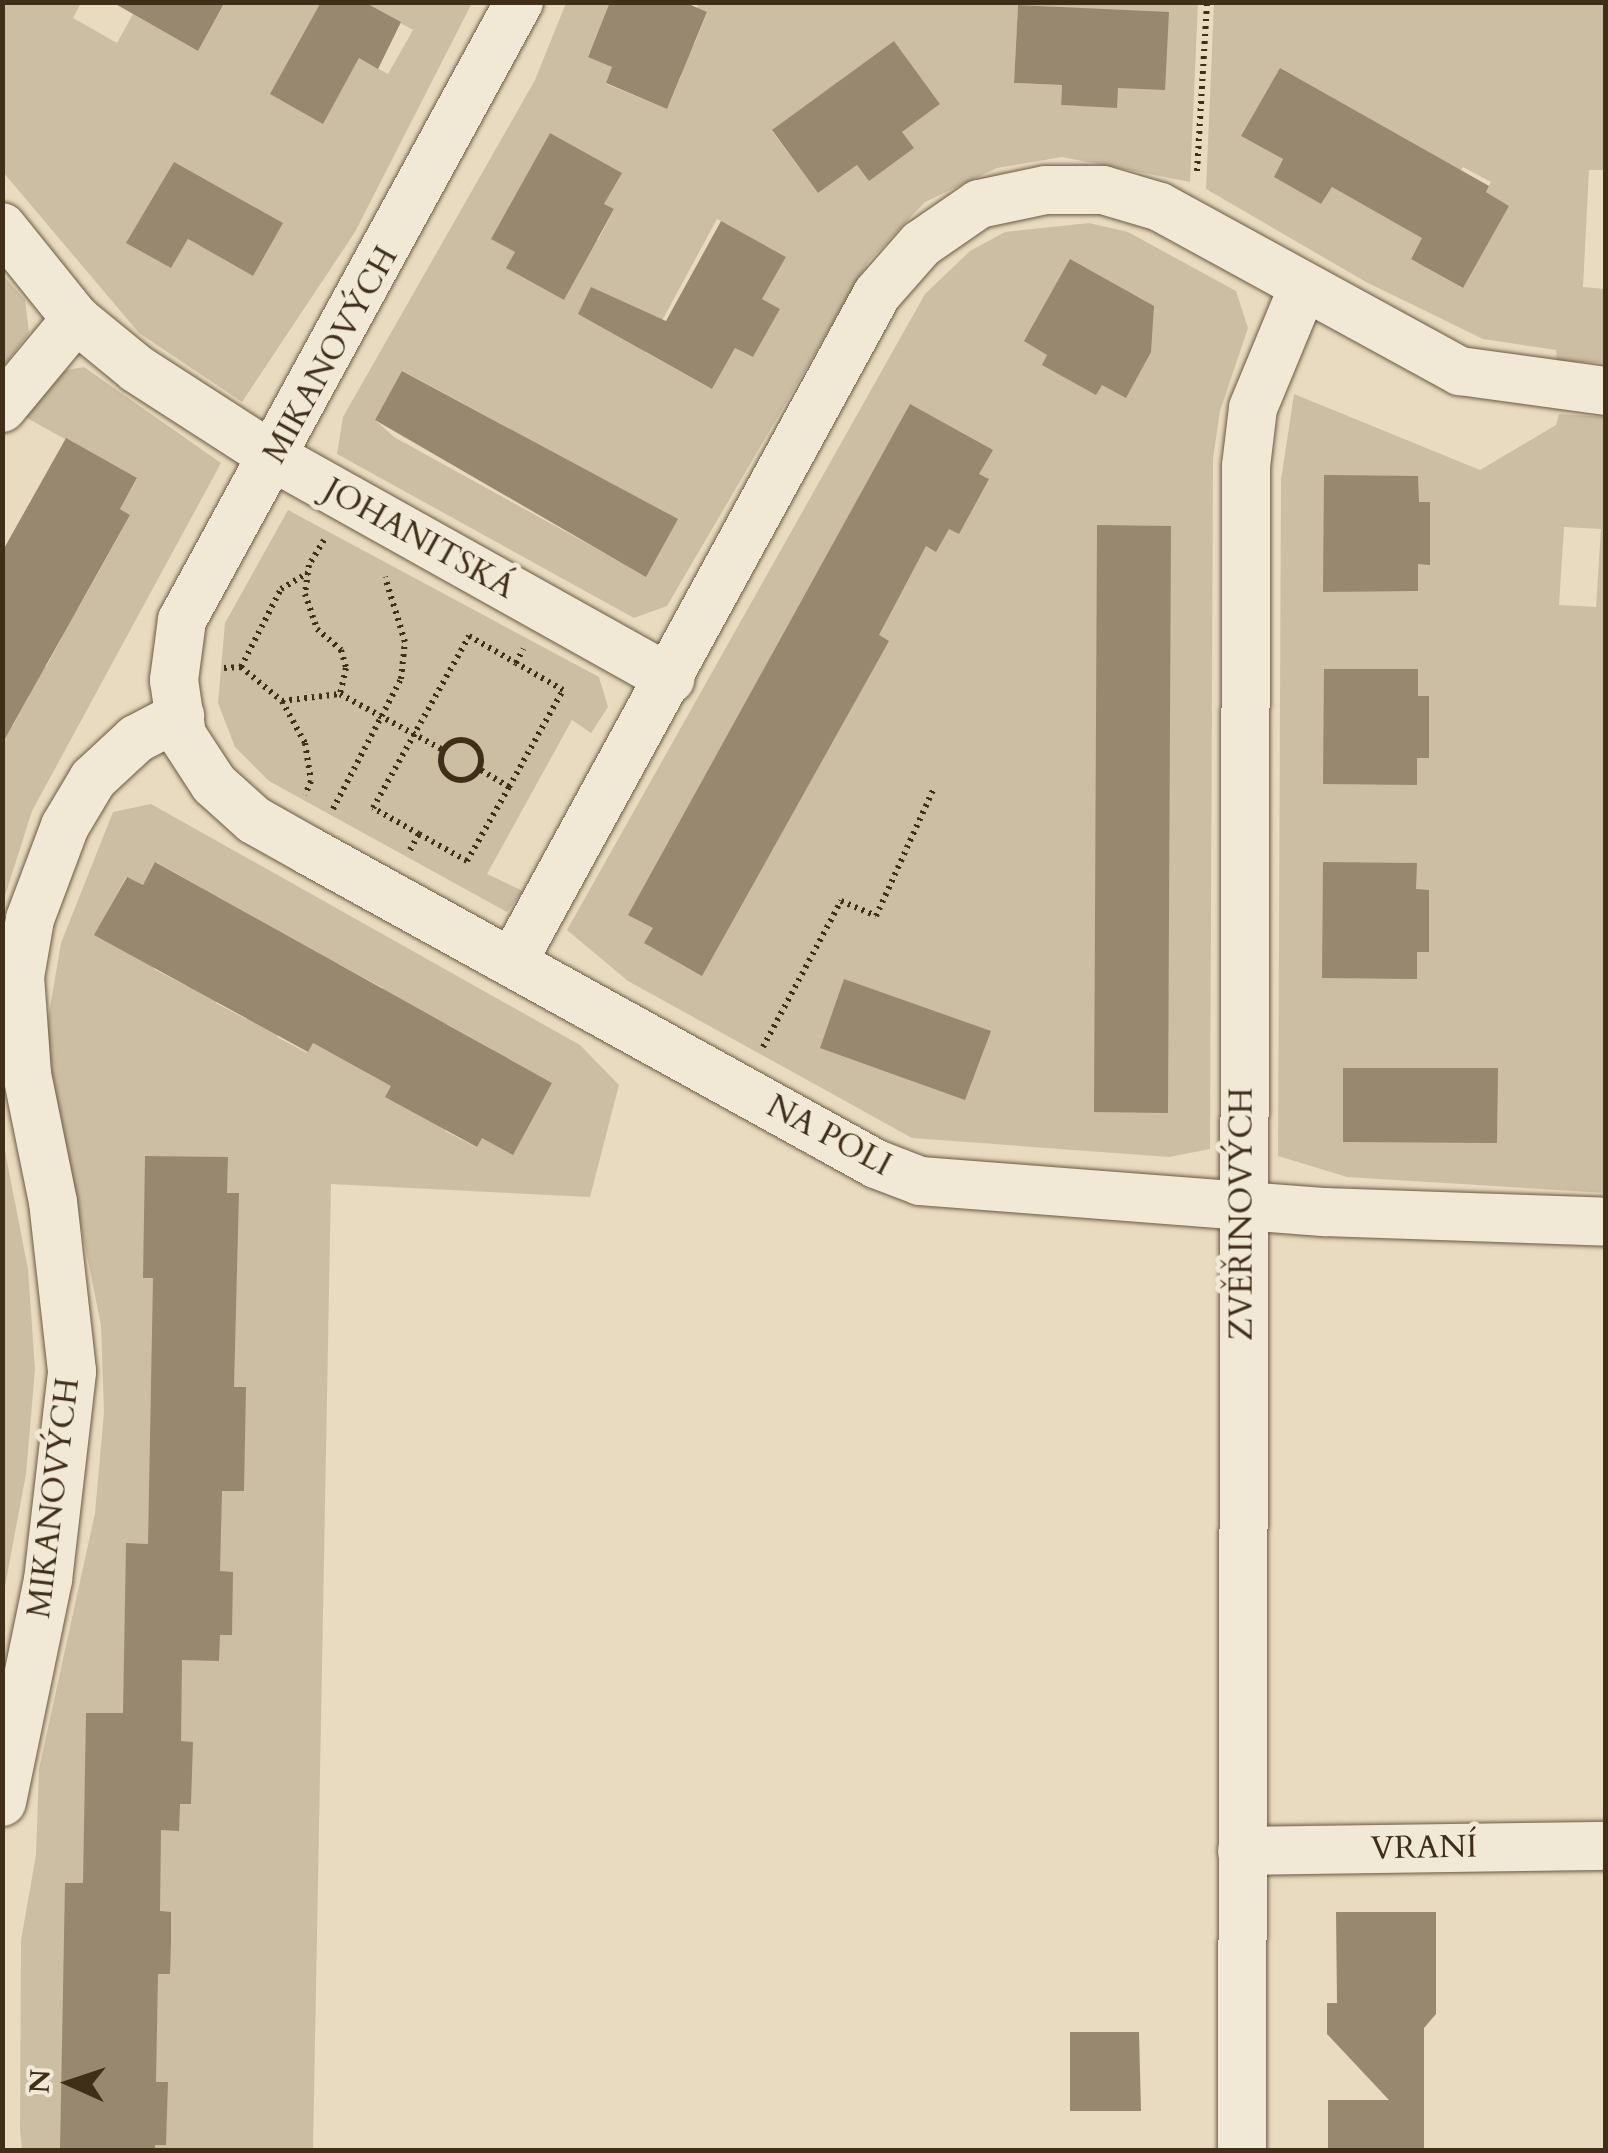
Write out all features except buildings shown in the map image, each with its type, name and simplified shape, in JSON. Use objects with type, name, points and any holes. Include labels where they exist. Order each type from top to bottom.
[{"type":"street","name":"MIKANOVÝCH","points":[[2,1802],[48,1580],[72,1372],[53,1202],[26,1074],[20,977],[30,919],[66,826],[93,779],[136,739],[180,716],[174,680],[182,620],[274,458],[519,2]]},
{"type":"street","points":[[512,964],[878,294],[921,244],[979,204],[1046,190],[1103,190],[1194,222],[1303,287],[1460,371],[1592,391]]},
{"type":"street","name":"JOHANITSKÁ","points":[[2,227],[76,320],[137,369],[274,458],[671,679]]},
{"type":"street","name":"ZVĚŘINOVÝCH","points":[[1242,2150],[1246,466],[1253,408],[1303,287]]},
{"type":"street","points":[[2,408],[76,320]]},
{"type":"street","name":"NA POLI","points":[[180,716],[182,735],[214,784],[254,820],[876,1164],[920,1182],[1242,1207],[1606,1222]]},
{"type":"street","name":"VRANÍ","points":[[1242,1851],[1606,1846]]},
{"type":"path","points":[[1194,222],[1207,2]]},
{"type":"path","points":[[332,526],[308,573],[306,594],[317,628],[341,650],[346,668],[340,694]]},
{"type":"path","points":[[325,823],[386,718],[401,679],[405,642],[380,565]]},
{"type":"path","points":[[241,667],[282,589],[308,573]]},
{"type":"path","points":[[516,663],[531,635]]},
{"type":"path","points":[[469,636],[562,690],[467,861],[373,808],[414,733],[469,636]]},
{"type":"path","points":[[208,669],[241,667],[282,701],[305,742],[311,780],[299,810]]},
{"type":"path","points":[[282,701],[340,694],[443,750]]},
{"type":"path","points":[[479,770],[472,777],[451,778],[441,760],[443,750],[461,740],[471,742],[479,770],[509,786]]},
{"type":"path","points":[[754,1062],[841,902],[876,916],[934,788]]},
{"type":"path","points":[[402,866],[419,834]]},
{"type":"shaded area","points":[[636,2],[633,17],[608,8],[588,56],[612,67],[606,84],[667,109],[681,76],[683,42],[694,45],[707,13],[697,8],[699,3],[1198,3],[1190,182],[1062,157],[997,168],[925,202],[869,261],[667,606],[634,618],[337,454],[343,417],[535,80],[566,3]],"holes":[[[1018,5],[1054,7],[1116,107],[1061,105],[1062,85],[1014,83]],[[894,41],[940,104],[902,132],[869,180],[857,165],[818,193],[772,131]],[[550,133],[621,173],[604,204],[614,210],[598,240],[587,235],[571,263],[581,269],[564,300],[507,268],[515,252],[492,239]],[[717,219],[786,257],[762,299],[780,309],[753,357],[735,348],[712,389],[645,352]],[[403,371],[677,519],[646,576],[394,437],[375,420]]]},
{"type":"shaded area","points":[[2,3],[81,3],[73,18],[117,43],[133,14],[198,51],[225,3],[321,3],[323,123],[359,58],[388,74],[413,30],[364,3],[472,3],[355,232],[242,402],[139,333],[3,172]],"holes":[[[174,163],[253,276],[188,239],[171,268],[127,243]]]},
{"type":"shaded area","points":[[1214,3],[1605,3],[1605,170],[1589,170],[1583,287],[1605,289],[1605,363],[1557,361],[1556,350],[1483,339],[1366,282],[1206,189]],"holes":[[[1241,136],[1411,143],[1373,210],[1332,187],[1321,204],[1274,177],[1283,159]],[[1463,167],[1491,182],[1486,192],[1509,206],[1462,288],[1411,258]]]},
{"type":"shaded area","points":[[1089,223],[1128,232],[1236,291],[1248,328],[1220,411],[1213,459],[1210,1149],[1169,1157],[912,1138],[628,981],[567,930],[925,294],[970,251],[1005,232]]},
{"type":"shaded area","points":[[2,274],[25,300],[29,333],[3,367]]},
{"type":"shaded area","points":[[84,367],[221,463],[32,811],[3,902],[3,722],[12,727],[29,696],[19,690],[35,663],[46,667],[62,637],[52,631],[79,607],[113,546],[130,515],[120,509],[137,479],[27,418],[24,407],[56,372]]},
{"type":"shaded area","points":[[1294,394],[1480,470],[1556,425],[1559,414],[1605,417],[1605,1193],[1347,1177],[1278,1156],[1281,480]],"holes":[[[1564,527],[1601,529],[1596,607],[1559,605]]]},
{"type":"shaded area","points":[[288,510],[599,677],[608,707],[591,733],[572,720],[487,874],[523,891],[507,912],[269,781],[235,747],[218,703],[225,623]]},
{"type":"shaded area","points":[[151,804],[580,1045],[619,1085],[590,1197],[331,1184],[313,2150],[22,2150],[21,1940],[36,1855],[39,1769],[95,1513],[104,1412],[101,1325],[44,1043],[61,943],[113,812]],"holes":[[[156,862],[202,888],[190,912],[202,919],[216,896],[324,956],[311,979],[324,987],[337,963],[383,988],[344,1060],[313,1043],[307,1053],[277,1037],[282,1026],[253,1009],[246,1019],[216,1003],[221,992],[191,975],[185,985],[154,969],[159,958],[132,942],[126,952],[95,935],[126,877],[143,885]],[[447,1024],[493,1050],[480,1074],[493,1081],[507,1058],[552,1083],[513,1154],[482,1137],[476,1147],[445,1131],[450,1120],[433,1048]]]},
{"type":"shaded area","points":[[3,1141],[28,1269],[35,1369],[26,1474],[3,1597]]}]
